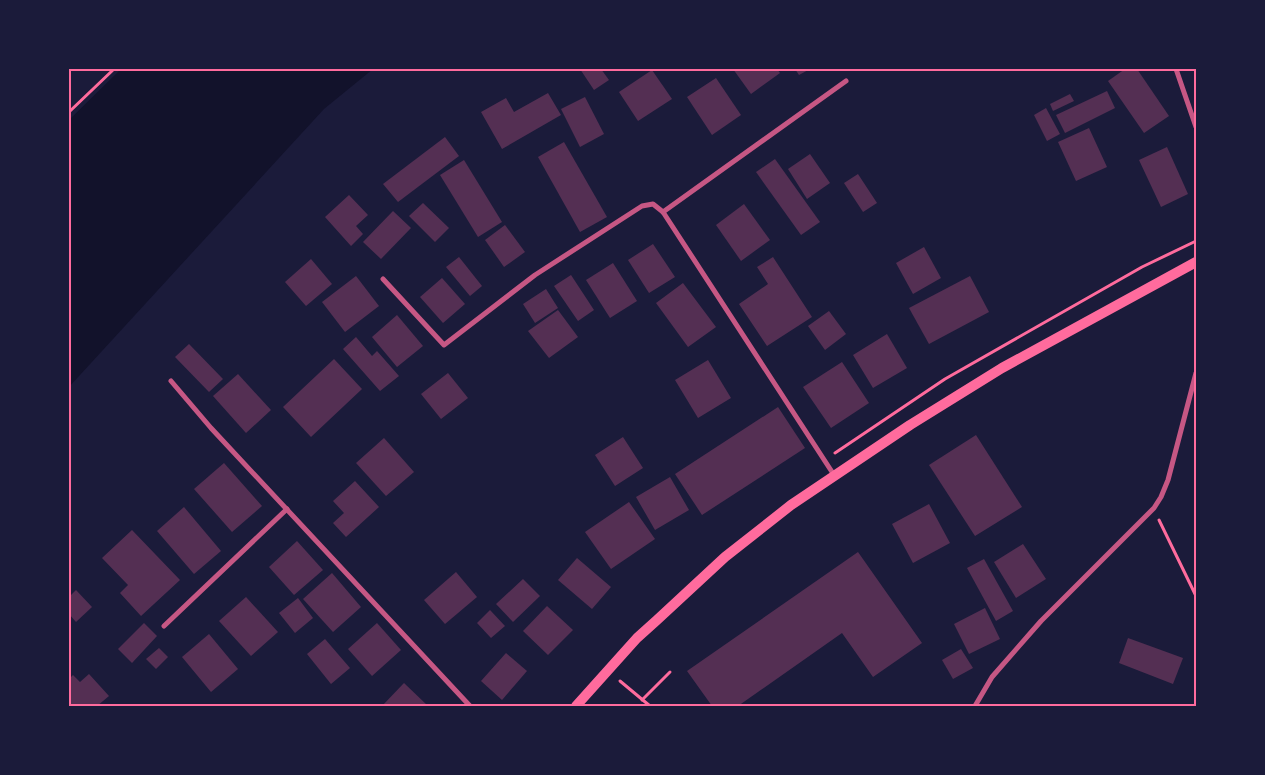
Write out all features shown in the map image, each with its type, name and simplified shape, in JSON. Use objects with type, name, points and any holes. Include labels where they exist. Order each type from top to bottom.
[{"type":"main road","points":[[576,706],[637,638],[725,557],[791,505],[910,425],[1002,368],[1196,262]]},
{"type":"street","points":[[1176,69],[1196,127]]},
{"type":"street","points":[[663,212],[846,81]]},
{"type":"street","points":[[383,278],[444,345],[535,275],[642,206],[653,204],[663,212],[834,475]]},
{"type":"street","points":[[976,706],[992,677],[1041,621],[1154,508],[1168,480],[1196,373]]},
{"type":"street","points":[[171,381],[212,428],[470,706]]},
{"type":"street","points":[[164,626],[287,509]]},
{"type":"path","points":[[69,112],[114,69]]},
{"type":"path","points":[[1154,508],[1196,596]]},
{"type":"path","points":[[642,700],[670,672]]},
{"type":"path","points":[[619,681],[650,706]]},
{"type":"shaded area","points":[[121,69],[373,69],[324,109],[69,387],[69,120]]},
{"type":"building","points":[[580,69],[601,69],[609,80],[594,90]]},
{"type":"building","points":[[733,69],[777,69],[780,73],[751,94]]},
{"type":"building","points":[[795,69],[810,69],[799,75]]},
{"type":"building","points":[[1125,69],[1137,69],[1169,116],[1144,133],[1108,81]]},
{"type":"building","points":[[652,70],[672,99],[638,121],[619,92]]},
{"type":"building","points":[[716,78],[741,115],[712,135],[687,97]]},
{"type":"building","points":[[1107,91],[1115,108],[1065,133],[1056,115]]},
{"type":"building","points":[[548,93],[561,115],[502,149],[481,112],[506,98],[514,112]]},
{"type":"building","points":[[1070,94],[1074,101],[1053,111],[1050,104]]},
{"type":"building","points":[[585,97],[604,134],[580,147],[561,109]]},
{"type":"building","points":[[1046,108],[1060,134],[1047,141],[1034,115]]},
{"type":"building","points":[[1089,128],[1107,167],[1076,181],[1058,142]]},
{"type":"building","points":[[445,137],[459,156],[398,202],[383,184]]},
{"type":"building","points":[[564,142],[607,217],[580,232],[538,157]]},
{"type":"building","points":[[1167,147],[1188,194],[1161,207],[1139,160]]},
{"type":"building","points":[[810,154],[830,183],[807,199],[788,169]]},
{"type":"building","points":[[775,159],[820,222],[801,235],[756,172]]},
{"type":"building","points":[[464,160],[502,222],[478,237],[440,175]]},
{"type":"building","points":[[858,174],[877,203],[863,212],[844,183]]},
{"type":"building","points":[[349,195],[368,215],[356,226],[363,234],[351,246],[325,217]]},
{"type":"building","points":[[423,203],[449,228],[435,242],[409,216]]},
{"type":"building","points":[[744,204],[770,240],[741,261],[716,225]]},
{"type":"building","points":[[393,211],[411,228],[381,259],[363,242]]},
{"type":"building","points":[[505,225],[525,252],[504,267],[485,240]]},
{"type":"building","points":[[653,244],[675,277],[649,293],[628,260]]},
{"type":"building","points":[[924,247],[941,278],[913,294],[896,263]]},
{"type":"building","points":[[459,257],[482,286],[470,296],[446,267]]},
{"type":"building","points":[[773,257],[812,317],[767,346],[739,304],[768,284],[757,267]]},
{"type":"building","points":[[311,259],[332,284],[306,306],[285,282]]},
{"type":"building","points":[[613,263],[637,301],[610,318],[586,280]]},
{"type":"building","points":[[571,275],[594,310],[578,321],[554,286]]},
{"type":"building","points":[[356,276],[379,306],[345,332],[322,302]]},
{"type":"building","points":[[970,276],[989,312],[929,344],[909,308]]},
{"type":"building","points":[[442,278],[465,304],[443,323],[420,297]]},
{"type":"building","points":[[683,283],[716,327],[688,347],[656,303]]},
{"type":"building","points":[[546,289],[558,308],[535,323],[523,304]]},
{"type":"building","points":[[558,310],[578,337],[549,358],[528,331]]},
{"type":"building","points":[[829,311],[846,334],[825,350],[808,326]]},
{"type":"building","points":[[397,315],[423,346],[397,367],[372,337]]},
{"type":"building","points":[[887,334],[907,368],[873,388],[853,355]]},
{"type":"building","points":[[356,337],[372,356],[377,351],[399,376],[380,391],[343,349]]},
{"type":"building","points":[[189,344],[223,379],[209,392],[175,357]]},
{"type":"building","points":[[334,359],[362,389],[311,437],[283,407]]},
{"type":"building","points":[[708,360],[731,398],[698,418],[675,380]]},
{"type":"building","points":[[842,362],[869,403],[831,428],[803,387]]},
{"type":"building","points":[[448,373],[468,398],[441,419],[421,394]]},
{"type":"building","points":[[238,374],[271,410],[246,433],[213,396]]},
{"type":"building","points":[[778,407],[805,448],[702,515],[675,474]]},
{"type":"building","points":[[976,435],[1022,507],[975,536],[929,465]]},
{"type":"building","points":[[623,437],[643,468],[615,486],[595,455]]},
{"type":"building","points":[[384,438],[414,472],[386,496],[356,463]]},
{"type":"building","points":[[224,463],[262,506],[232,532],[194,489]]},
{"type":"building","points":[[670,477],[689,510],[655,530],[636,497]]},
{"type":"building","points":[[355,481],[379,507],[346,537],[333,523],[344,513],[333,501]]},
{"type":"building","points":[[629,502],[655,539],[611,569],[585,532]]},
{"type":"building","points":[[929,504],[950,543],[913,563],[892,524]]},
{"type":"building","points":[[184,507],[221,551],[194,574],[157,531]]},
{"type":"building","points":[[132,530],[180,580],[141,616],[120,593],[128,585],[102,558]]},
{"type":"building","points":[[297,541],[323,570],[294,595],[269,567]]},
{"type":"building","points":[[1023,544],[1046,579],[1016,598],[994,562]]},
{"type":"building","points":[[858,552],[922,643],[873,677],[842,633],[738,706],[712,706],[687,671]]},
{"type":"building","points":[[577,558],[611,587],[592,609],[558,580]]},
{"type":"building","points":[[984,559],[1013,611],[996,621],[967,568]]},
{"type":"building","points":[[456,572],[477,597],[445,624],[424,600]]},
{"type":"building","points":[[332,573],[361,607],[333,632],[303,599]]},
{"type":"building","points":[[523,579],[540,596],[513,622],[496,604]]},
{"type":"building","points":[[76,590],[92,607],[76,622],[69,614],[69,597]]},
{"type":"building","points":[[246,597],[278,632],[251,656],[219,621]]},
{"type":"building","points":[[298,598],[313,618],[295,633],[279,613]]},
{"type":"building","points":[[547,606],[573,630],[548,655],[523,631]]},
{"type":"building","points":[[985,608],[1000,639],[969,654],[954,624]]},
{"type":"building","points":[[490,610],[505,626],[491,638],[477,623]]},
{"type":"building","points":[[144,623],[157,636],[132,663],[118,649]]},
{"type":"building","points":[[377,623],[401,650],[372,676],[348,649]]},
{"type":"building","points":[[209,634],[238,669],[211,692],[182,657]]},
{"type":"building","points":[[1128,638],[1183,658],[1173,684],[1119,663]]},
{"type":"building","points":[[325,639],[350,668],[331,684],[307,654]]},
{"type":"building","points":[[159,648],[168,657],[156,669],[146,659]]},
{"type":"building","points":[[961,649],[973,668],[953,679],[942,660]]},
{"type":"building","points":[[506,653],[527,671],[502,700],[481,681]]},
{"type":"building","points":[[89,674],[109,696],[97,706],[69,706],[69,679],[73,675],[80,682]]},
{"type":"building","points":[[404,683],[428,706],[382,706]]}]
